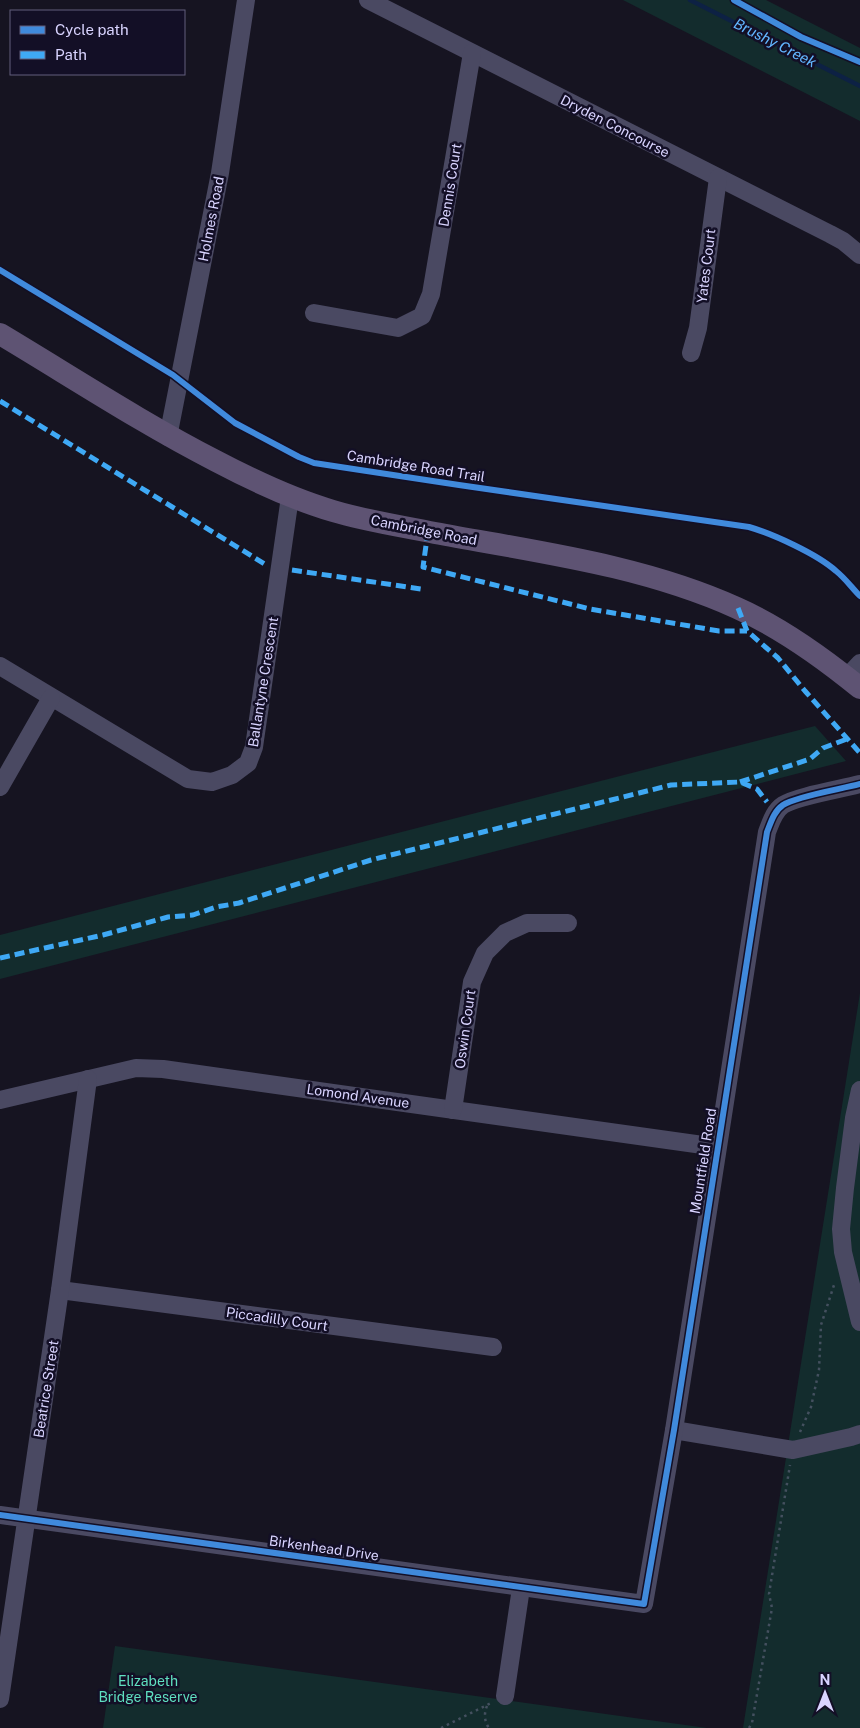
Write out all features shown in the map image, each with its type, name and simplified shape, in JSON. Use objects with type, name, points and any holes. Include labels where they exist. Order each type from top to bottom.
[{"type":"main road","name":"Cambridge Road","points":[[0,334],[168,436],[290,497],[334,512],[383,523],[600,564],[660,579],[721,601],[757,617],[856,676]]},
{"type":"street","name":"Holmes Road","points":[[168,436],[220,173],[246,0]]},
{"type":"street","name":"Dryden Concourse","points":[[368,0],[830,234],[843,241],[860,255]]},
{"type":"street","name":"Dennis Court","points":[[314,313],[398,328],[422,316],[433,284],[472,53]]},
{"type":"street","name":"Yates Court","points":[[691,353],[698,328],[718,178]]},
{"type":"street","name":"Ballantyne Crescent","points":[[0,666],[188,779],[212,782],[232,775],[248,763],[256,738],[290,497]]},
{"type":"street","points":[[0,787],[51,698]]},
{"type":"street","name":"Mountfield Road","points":[[644,1604],[674,1430],[767,832],[775,813],[783,805],[794,800],[860,784]]},
{"type":"street","name":"Oswin Court","points":[[453,1110],[472,982],[485,953],[505,933],[527,923],[568,923]]},
{"type":"street","name":"Lomond Avenue","points":[[0,1100],[136,1068],[163,1069],[718,1147]]},
{"type":"street","name":"Beatrice Street","points":[[0,1699],[60,1290],[88,1079]]},
{"type":"street","points":[[860,1090],[846,1180],[841,1229],[843,1252],[860,1322]]},
{"type":"street","name":"Piccadilly Court","points":[[60,1290],[493,1348]]},
{"type":"street","points":[[674,1430],[790,1450],[851,1438],[860,1434]]},
{"type":"street","name":"Birkenhead Drive","points":[[0,1515],[644,1604]]},
{"type":"street","points":[[505,1696],[521,1588]]},
{"type":"path","points":[[749,1728],[752,1723],[772,1608],[769,1594],[790,1450],[811,1407],[819,1370],[822,1325],[836,1277]]},
{"type":"path","points":[[441,1728],[505,1696]]},
{"type":"path","points":[[487,1705],[485,1717],[489,1728]]},
{"type":"green space","points":[[623,0],[766,0],[860,48],[860,121]]},
{"type":"green space","points":[[815,726],[846,761],[0,979],[0,935]]},
{"type":"green space","points":[[860,993],[860,1728],[743,1728]]},
{"type":"green space","name":"Elizabeth Bridge Reserve","points":[[115,1646],[707,1728],[103,1728]]},
{"type":"waterway","name":"Brushy Creek","points":[[690,0],[860,86]]},
{"type":"marked path","points":[[0,401],[268,566]]},
{"type":"marked path","points":[[428,531],[423,567],[590,609],[719,631],[747,631]]},
{"type":"marked path","points":[[292,570],[421,589]]},
{"type":"marked path","points":[[738,608],[747,631],[778,658],[860,753]]},
{"type":"marked path","points":[[740,782],[810,759],[823,748],[847,739]]},
{"type":"marked path","points":[[0,958],[103,935],[168,917],[193,915],[216,907],[239,903],[371,860],[671,785],[740,782],[757,789],[767,802]]},
{"type":"cycle path","points":[[734,0],[801,37],[860,62]]},
{"type":"cycle path","name":"Cambridge Road Trail","points":[[0,270],[173,375],[235,423],[314,463],[749,527],[770,534],[818,558],[839,574],[860,596]]},
{"type":"cycle path","points":[[0,1515],[644,1604],[674,1430],[767,832],[775,814],[783,805],[809,796],[860,784]]}]
